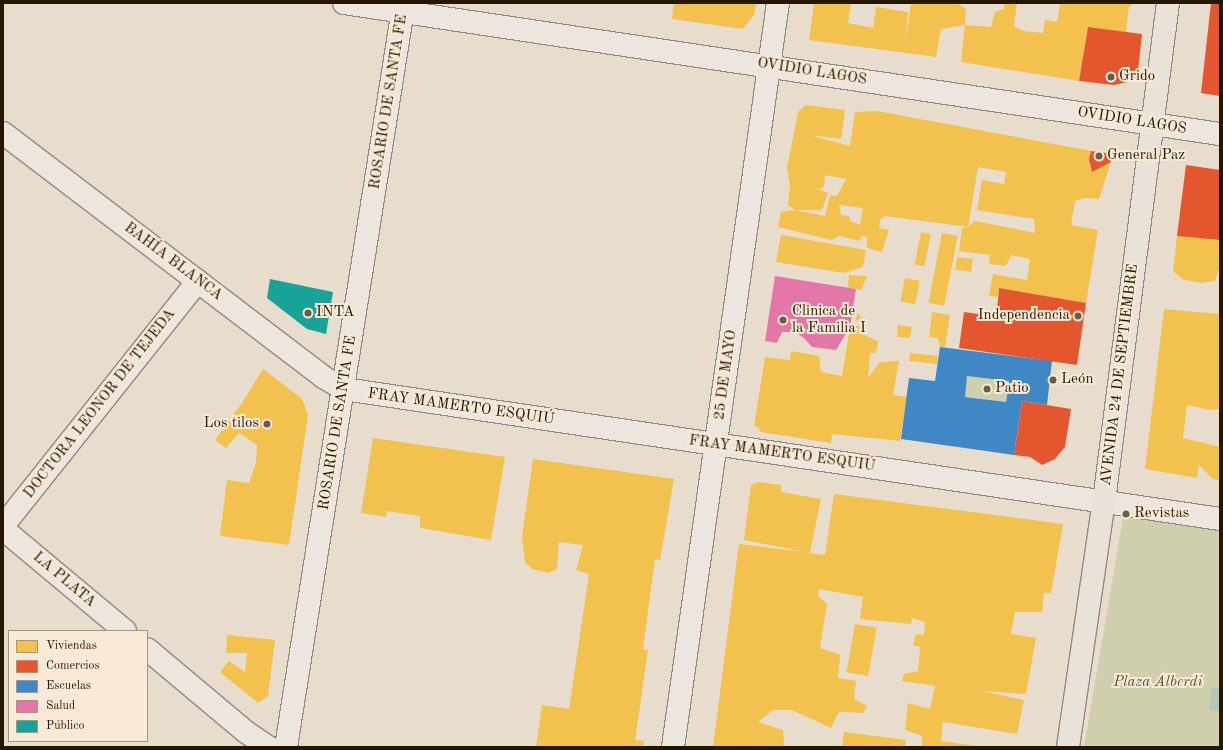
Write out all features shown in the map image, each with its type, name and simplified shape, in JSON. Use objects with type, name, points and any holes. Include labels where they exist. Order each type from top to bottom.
[{"type":"main road","name":"AVENIDA 24 DE SEPTIEMBRE","points":[[1068,747],[1104,502],[1168,3]]},
{"type":"street","name":"OVIDIO LAGOS","points":[[344,3],[404,7],[769,66],[1220,134]]},
{"type":"street","name":"25 DE MAYO","points":[[673,747],[778,3]]},
{"type":"street","name":"ROSARIO DE SANTA FE","points":[[286,747],[404,7]]},
{"type":"street","name":"BAHÍA BLANCA","points":[[3,133],[323,377],[344,390]]},
{"type":"street","name":"DOCTORA LEONOR DE TEJEDA","points":[[3,528],[198,281]]},
{"type":"street","name":"FRAY MAMERTO ESQUIÚ","points":[[344,390],[1220,519]]},
{"type":"street","name":"LA PLATA","points":[[3,528],[124,630]]},
{"type":"street","points":[[148,650],[246,732],[268,747]]},
{"type":"green space","name":"Patio","points":[[967,376],[1009,381],[1006,402],[964,397]]},
{"type":"green space","name":"Plaza Alberdi","points":[[1124,512],[1220,527],[1220,747],[1084,747]]},
{"type":"shaded area","points":[[1212,688],[1220,689],[1220,711],[1209,710]]},
{"type":"building: Viviendas","points":[[674,3],[756,3],[754,15],[743,29],[672,19]]},
{"type":"building: Viviendas","points":[[814,3],[851,3],[848,23],[873,28],[876,7],[908,12],[905,45],[911,3],[957,3],[966,9],[965,25],[941,29],[936,57],[809,40]]},
{"type":"building: Viviendas","points":[[1004,3],[1017,3],[1014,26],[1023,31],[1043,33],[1045,20],[1057,22],[1060,3],[1134,3],[1129,7],[1126,32],[1088,27],[1079,81],[961,62],[965,25],[991,27],[995,12],[1004,9]]},
{"type":"building: Viviendas","points":[[806,105],[845,110],[841,139],[809,135],[850,146],[855,112],[877,111],[1091,151],[1089,159],[1092,172],[1111,162],[1099,199],[1085,198],[1075,201],[1071,225],[1098,230],[1086,303],[999,288],[997,297],[989,296],[993,274],[1027,280],[1030,259],[1011,255],[1006,266],[989,264],[990,255],[959,251],[962,228],[968,227],[885,216],[880,220],[879,228],[889,230],[882,252],[867,248],[867,237],[862,236],[859,241],[839,236],[831,240],[778,227],[781,212],[795,210],[788,205],[790,186],[787,168],[798,112]],"holes":[[[978,167],[1006,172],[1004,184],[982,180],[977,210],[1034,219],[1035,233],[975,221],[968,227]],[[825,175],[846,179],[837,196],[830,195],[825,216],[795,210],[822,210],[828,193],[814,188],[821,189],[824,186]],[[839,205],[863,208],[860,225],[850,221],[849,216],[841,215]]]},
{"type":"building: Viviendas","points":[[921,232],[931,234],[925,266],[915,264]]},
{"type":"building: Viviendas","points":[[942,233],[958,236],[944,306],[928,303]]},
{"type":"building: Viviendas","points":[[781,235],[866,250],[863,267],[844,273],[776,262]]},
{"type":"building: Viviendas","points":[[1177,236],[1220,240],[1220,266],[1215,281],[1200,283],[1182,279],[1173,271]]},
{"type":"building: Viviendas","points":[[957,257],[973,259],[971,272],[955,270]]},
{"type":"building: Viviendas","points":[[849,275],[867,276],[861,290],[848,287]]},
{"type":"building: Viviendas","points":[[905,278],[920,281],[915,304],[900,302]]},
{"type":"building: Viviendas","points":[[1164,309],[1220,314],[1220,409],[1210,410],[1187,405],[1183,438],[1220,447],[1220,480],[1213,479],[1199,465],[1197,478],[1145,469]]},
{"type":"building: Viviendas","points":[[932,312],[950,315],[945,347],[940,347],[938,338],[929,337]]},
{"type":"building: Viviendas","points":[[858,313],[862,319],[855,321]]},
{"type":"building: Viviendas","points":[[898,325],[912,327],[910,338],[897,337]]},
{"type":"building: Viviendas","points":[[859,326],[862,334],[878,341],[876,353],[870,353],[868,378],[880,362],[899,361],[893,395],[907,397],[900,441],[832,434],[831,443],[761,432],[758,427],[754,426],[765,357],[790,360],[791,351],[819,356],[821,372],[842,376],[850,327]]},
{"type":"building: Viviendas","points":[[910,353],[938,356],[937,364],[909,361]]},
{"type":"building: Viviendas","name":"Los tilos","points":[[263,369],[302,399],[308,415],[289,545],[220,536],[227,480],[249,483],[256,463],[257,445],[239,433],[226,448],[215,440],[242,403]]},
{"type":"building: Viviendas","points":[[373,438],[505,457],[491,540],[420,528],[420,516],[387,511],[386,517],[361,513]]},
{"type":"building: Viviendas","points":[[533,459],[674,479],[660,560],[655,559],[643,649],[648,650],[635,740],[644,741],[643,747],[536,747],[542,705],[569,709],[589,574],[576,570],[583,545],[559,542],[557,569],[548,573],[532,569],[525,562],[522,537]]},
{"type":"building: Viviendas","points":[[759,482],[781,485],[781,492],[821,499],[810,553],[825,555],[834,494],[1063,524],[1051,593],[1044,593],[1042,612],[1015,612],[1011,634],[1036,638],[1026,694],[981,691],[1024,700],[1017,734],[943,722],[941,741],[983,747],[922,747],[922,736],[905,730],[908,703],[930,709],[935,686],[902,681],[904,674],[918,671],[920,647],[913,645],[916,634],[924,635],[925,622],[912,618],[911,624],[860,619],[863,597],[819,589],[818,596],[827,604],[820,648],[840,655],[838,678],[856,681],[854,699],[867,706],[863,713],[839,712],[831,728],[792,710],[773,710],[758,722],[783,730],[784,747],[713,747],[739,544],[805,552],[744,540],[751,485]]},
{"type":"building: Viviendas","points":[[855,624],[877,628],[868,676],[846,672]]},
{"type":"building: Viviendas","points":[[227,635],[275,640],[268,696],[258,703],[220,672],[229,661],[245,672],[247,653],[226,653]]},
{"type":"building: Viviendas","points":[[844,732],[906,740],[905,747],[842,747]]},
{"type":"building: Comercios","points":[[1211,3],[1220,3],[1220,96],[1201,93]]},
{"type":"building: Comercios","points":[[1088,27],[1142,34],[1137,80],[1114,85],[1079,81]]},
{"type":"building: Comercios","points":[[1091,151],[1106,153],[1110,157],[1111,162],[1092,172],[1089,159]]},
{"type":"building: Comercios","points":[[1186,165],[1220,170],[1220,240],[1177,236]]},
{"type":"building: Comercios","points":[[999,288],[1086,303],[1077,365],[959,348],[964,312],[1013,319],[1011,315],[997,311]]},
{"type":"building: Comercios","points":[[1022,401],[1071,409],[1065,447],[1055,459],[1042,465],[1030,457],[1014,455]]},
{"type":"building: Escuelas","points":[[940,347],[1052,361],[1047,405],[1022,401],[1014,455],[901,439],[909,378],[935,381]],"holes":[[[967,376],[1009,381],[1006,402],[965,397]]]},
{"type":"building: Salud","points":[[775,276],[856,289],[850,327],[836,350],[812,347],[804,338],[795,332],[782,332],[777,343],[765,341]]},
{"type":"building: Público","name":"INTA","points":[[270,279],[333,292],[326,334],[307,329],[267,298]]},
{"type":"place","name":"Grido","points":[[1111,77]]},
{"type":"place","name":"General Paz","points":[[1099,156]]},
{"type":"place","name":"INTA","points":[[308,313]]},
{"type":"place","name":"Independencia","points":[[1078,316]]},
{"type":"place","name":"Clinica de la Familia I","points":[[783,320]]},
{"type":"place","name":"León","points":[[1053,380]]},
{"type":"place","name":"Patio","points":[[987,389]]},
{"type":"place","name":"Los tilos","points":[[267,424]]},
{"type":"place","name":"Revistas","points":[[1126,514]]}]
